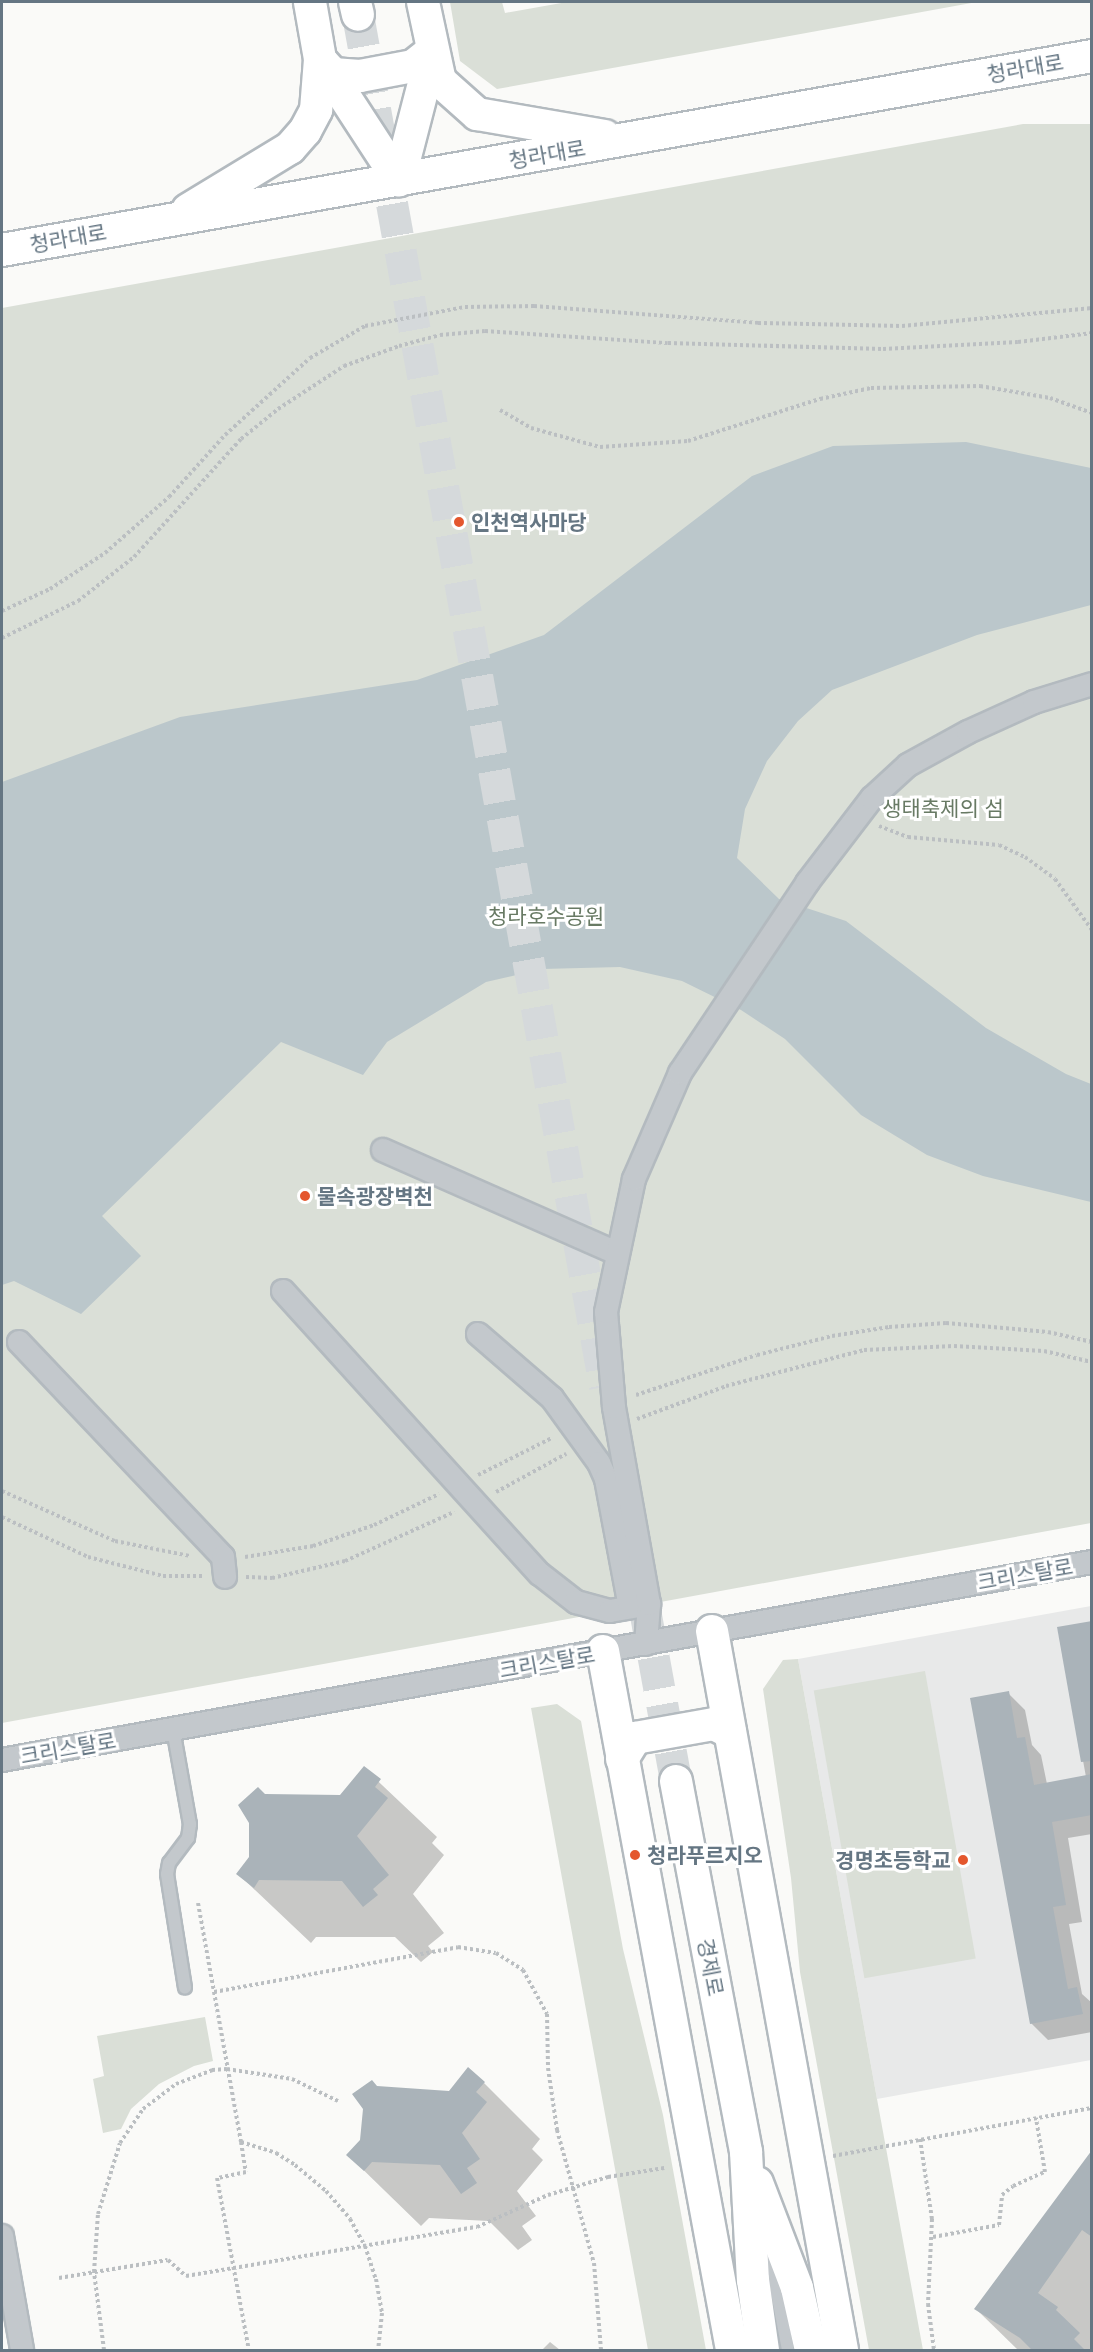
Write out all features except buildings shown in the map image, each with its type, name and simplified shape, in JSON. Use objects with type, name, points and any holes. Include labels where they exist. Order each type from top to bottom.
[{"type":"street","points":[[172,219],[290,148],[305,131],[316,110],[320,59],[310,2]]},
{"type":"street","points":[[423,2],[440,81],[477,114],[626,140]]},
{"type":"street","points":[[320,59],[333,74],[360,76],[413,66],[432,51]]},
{"type":"street","points":[[399,180],[432,51]]},
{"type":"street","name":"청라대로","points":[[2,250],[1092,56]]},
{"type":"street","points":[[320,59],[399,180]]},
{"type":"street","points":[[646,1644],[616,1417],[606,1312],[616,1253],[634,1179],[680,1073],[807,883],[860,813],[908,765],[1025,706],[1092,684]]},
{"type":"street","points":[[383,1150],[616,1253]]},
{"type":"street","points":[[283,1292],[540,1574],[576,1602],[610,1611],[640,1606]]},
{"type":"street","points":[[478,1334],[552,1398],[580,1435],[606,1479],[640,1606]]},
{"type":"street","points":[[19,1342],[224,1567]]},
{"type":"street","name":"크리스탈로","points":[[2,1760],[1092,1562]]},
{"type":"street","points":[[712,1631],[842,2350]]},
{"type":"street","points":[[603,1651],[732,2350]]},
{"type":"street","points":[[622,1759],[635,1738],[714,1724],[730,1732]]},
{"type":"street","name":"경제로","points":[[676,1781],[746,2152],[753,2280],[763,2350]]},
{"type":"street","name":"경제로","points":[[746,2152],[797,2288],[811,2350]]},
{"type":"street","points":[[2,2236],[22,2350]]},
{"type":"lane","points":[[173,1729],[190,1824],[188,1838],[169,1863],[167,1874],[185,1988]]},
{"type":"lane","points":[[757,2183],[788,2350]]},
{"type":"path","points":[[2,611],[50,589],[105,553],[169,497],[225,435],[310,357],[365,326],[465,307],[534,306],[758,323],[902,326],[1092,308]]},
{"type":"path","points":[[2,638],[78,601],[134,557],[241,440],[278,409],[344,366],[399,346],[440,335],[485,332],[668,344],[883,349],[1018,342],[1092,333]]},
{"type":"path","points":[[500,410],[531,428],[600,447],[688,441],[820,399],[871,388],[980,386],[1050,398],[1092,413]]},
{"type":"path","points":[[860,813],[882,828],[908,837],[999,845],[1025,856],[1055,879],[1092,930]]},
{"type":"path","points":[[616,1417],[757,1355],[832,1336],[889,1327],[946,1323],[1048,1332],[1092,1342]]},
{"type":"path","points":[[616,1417],[864,1350],[976,1347],[1044,1351],[1092,1362]]},
{"type":"path","points":[[2,1517],[88,1557],[163,1576],[224,1567],[247,1557],[313,1546],[374,1525],[460,1484],[580,1435]]},
{"type":"path","points":[[2,1491],[116,1541],[272,1578],[345,1561],[476,1502],[580,1435]]},
{"type":"path","points":[[198,1903],[246,2172],[217,2178],[249,2350]]},
{"type":"path","points":[[214,1992],[440,1949],[478,1949],[509,1960],[533,1983],[547,2014],[548,2068],[557,2130],[597,2280],[601,2350]]},
{"type":"path","points":[[104,2350],[94,2272],[104,2188],[115,2154],[143,2109],[176,2084],[212,2070],[227,2069],[292,2079],[339,2101]]},
{"type":"path","points":[[826,2157],[1092,2108]]},
{"type":"path","points":[[933,2237],[999,2225],[1002,2195],[1013,2186],[1045,2172],[1036,2118]]},
{"type":"path","points":[[920,2139],[933,2237],[928,2304],[934,2350]]},
{"type":"path","points":[[241,2142],[276,2153],[311,2178],[340,2205],[365,2246],[382,2313],[378,2350]]},
{"type":"path","points":[[59,2278],[168,2260],[186,2276],[477,2227],[574,2187],[664,2168]]},
{"type":"shaded area","points":[[966,442],[1091,468],[1091,605],[977,635],[832,690],[798,721],[767,761],[745,809],[737,858],[779,899],[846,921],[986,1028],[1066,1074],[1091,1084],[1091,1202],[983,1176],[927,1155],[861,1115],[785,1039],[741,1010],[682,981],[620,967],[542,969],[486,982],[387,1042],[363,1075],[281,1042],[102,1216],[141,1256],[81,1314],[14,1281],[2,1285],[2,782],[180,717],[417,680],[544,635],[752,476],[833,446]]},
{"type":"shaded area","name":"경명초등학교","points":[[1091,1606],[1091,2060],[877,2099],[798,1659]]},
{"type":"green space","points":[[450,2],[502,2],[505,13],[567,2],[977,2],[497,89],[460,61]]},
{"type":"green space","name":"청라호수공원","points":[[1023,124],[1091,124],[1091,1523],[2,1723],[2,308]]},
{"type":"green space","points":[[798,1659],[923,2350],[869,2350],[800,1972],[791,1878],[763,1689],[783,1660]]},
{"type":"green space","points":[[925,1671],[976,1959],[864,1978],[814,1691]]},
{"type":"green space","points":[[557,1704],[581,1721],[623,1949],[663,2115],[706,2350],[648,2350],[531,1708]]},
{"type":"green space","points":[[205,2017],[213,2061],[194,2066],[159,2084],[131,2109],[121,2129],[103,2133],[93,2079],[104,2076],[97,2036]]},
{"type":"tunnel","points":[[358,15],[605,1387]]},
{"type":"tunnel","points":[[645,1610],[676,1781]]},
{"type":"place","name":"인천역사마당","points":[[459,522]]},
{"type":"place","name":"물속광장벽천","points":[[305,1196]]},
{"type":"place","name":"청라푸르지오","points":[[635,1855]]},
{"type":"place","name":"경명초등학교","points":[[963,1860]]},
{"type":"park label","name":"생태축제의 섬","points":[[943,808]]}]
